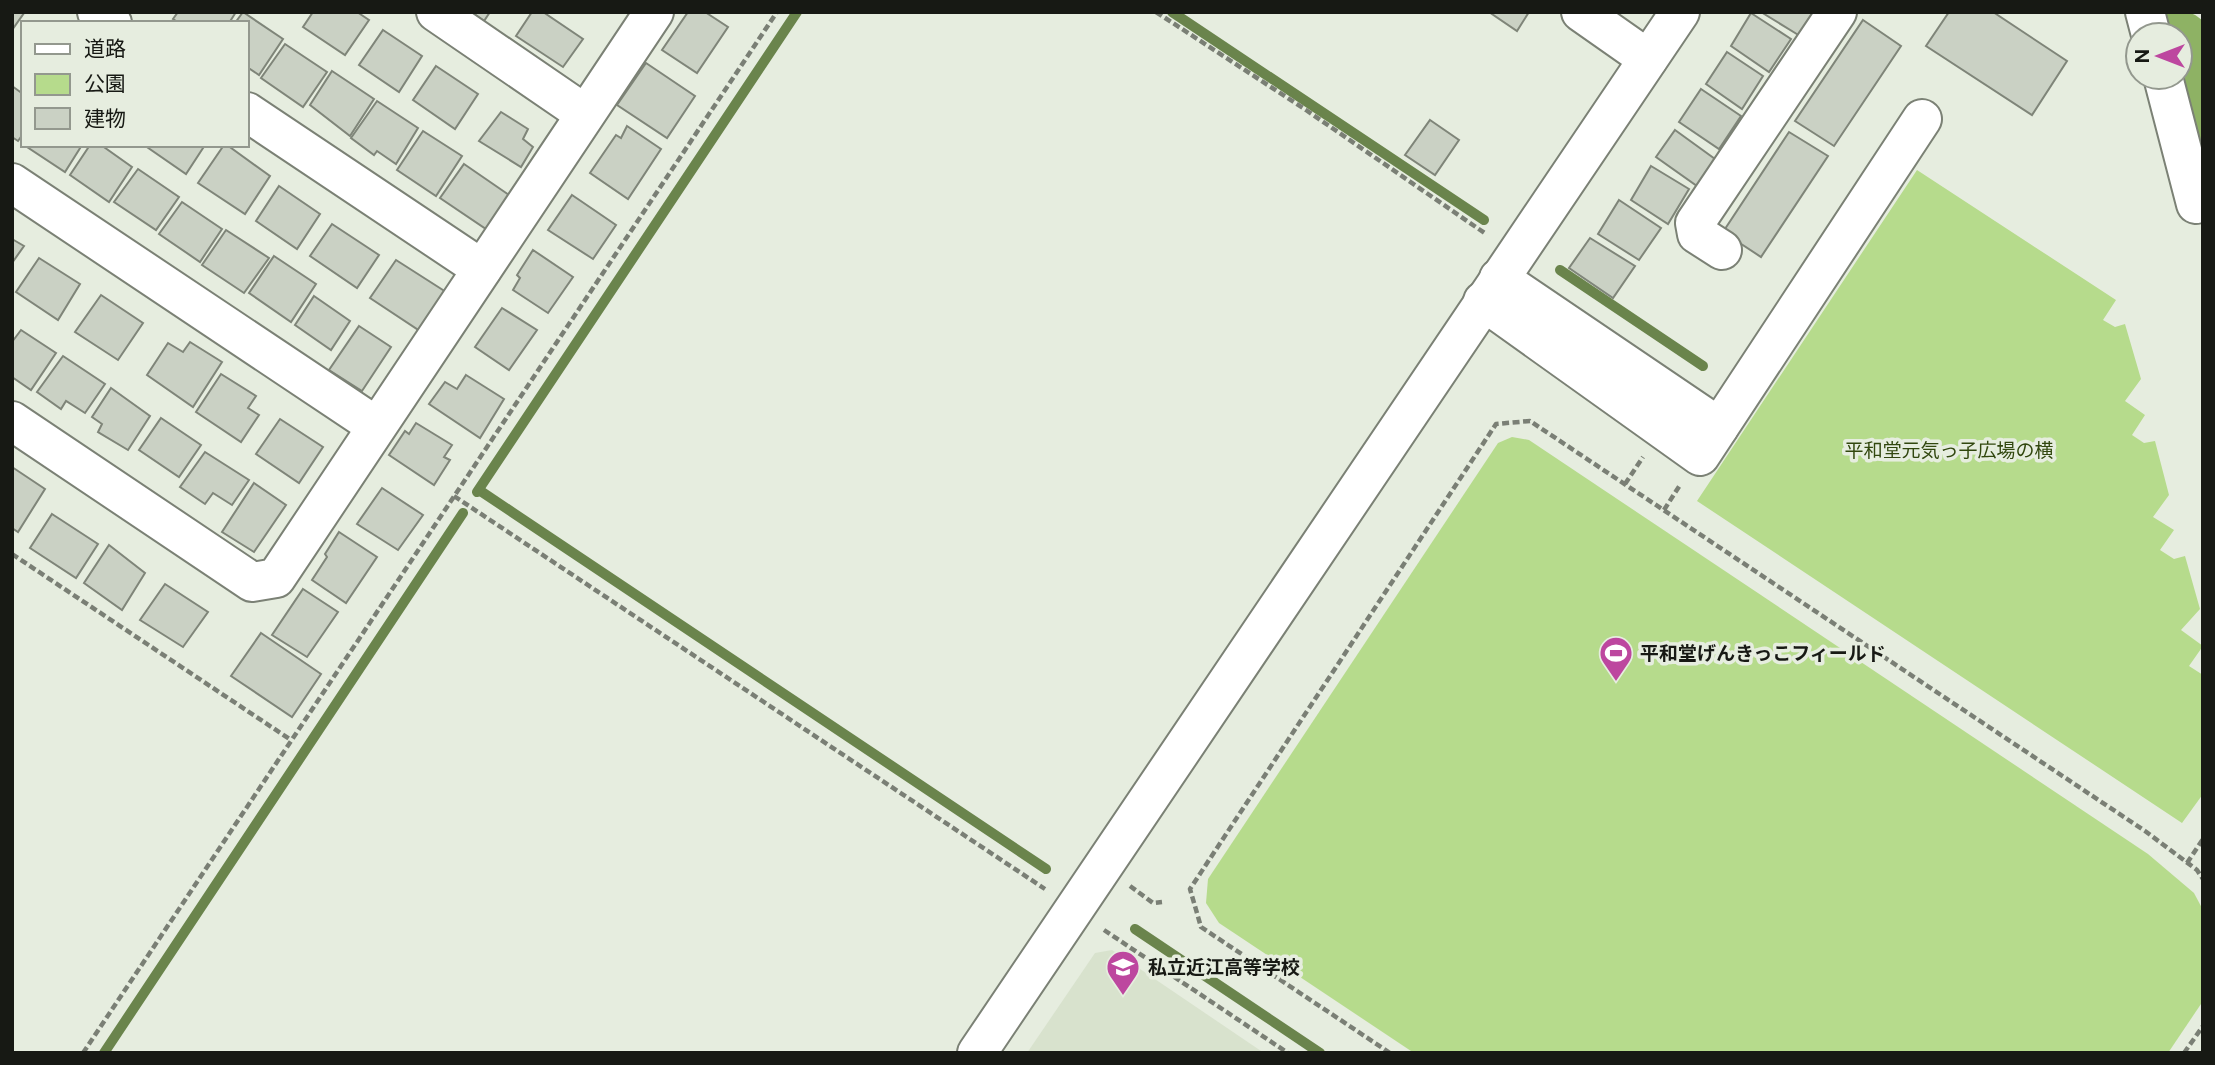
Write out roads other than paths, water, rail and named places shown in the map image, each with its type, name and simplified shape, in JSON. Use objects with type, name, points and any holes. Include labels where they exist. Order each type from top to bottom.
[{"type":"street","points":[[436,12],[585,114]]},
{"type":"street","points":[[12,421],[252,582],[276,578],[654,12]]},
{"type":"street","points":[[1581,12],[1648,59]]},
{"type":"street","points":[[977,1053],[1680,12]]},
{"type":"street","points":[[1722,250],[1698,234],[1695,223],[1837,12]]},
{"type":"street","points":[[2167,91],[2196,204]]},
{"type":"street","points":[[248,114],[482,269]]},
{"type":"street","points":[[1491,290],[1709,441],[1922,119]]},
{"type":"street","points":[[12,183],[376,426]]},
{"type":"waterway","points":[[477,492],[797,12]]},
{"type":"waterway","points":[[1172,12],[1484,220]]},
{"type":"waterway","points":[[2192,91],[2203,135]]},
{"type":"waterway","points":[[1560,270],[1703,366]]},
{"type":"waterway","points":[[479,490],[1046,869]]},
{"type":"waterway","points":[[104,1053],[463,513]]},
{"type":"waterway","points":[[1135,929],[1320,1053]]},
{"type":"place","name":"平和堂げんきっこフィールド","points":[[1616,683]]},
{"type":"place","name":"私立近江高等学校","points":[[1123,997]]},
{"type":"park label","name":"平和堂元気っ子広場の横","points":[[1949,450]]}]
